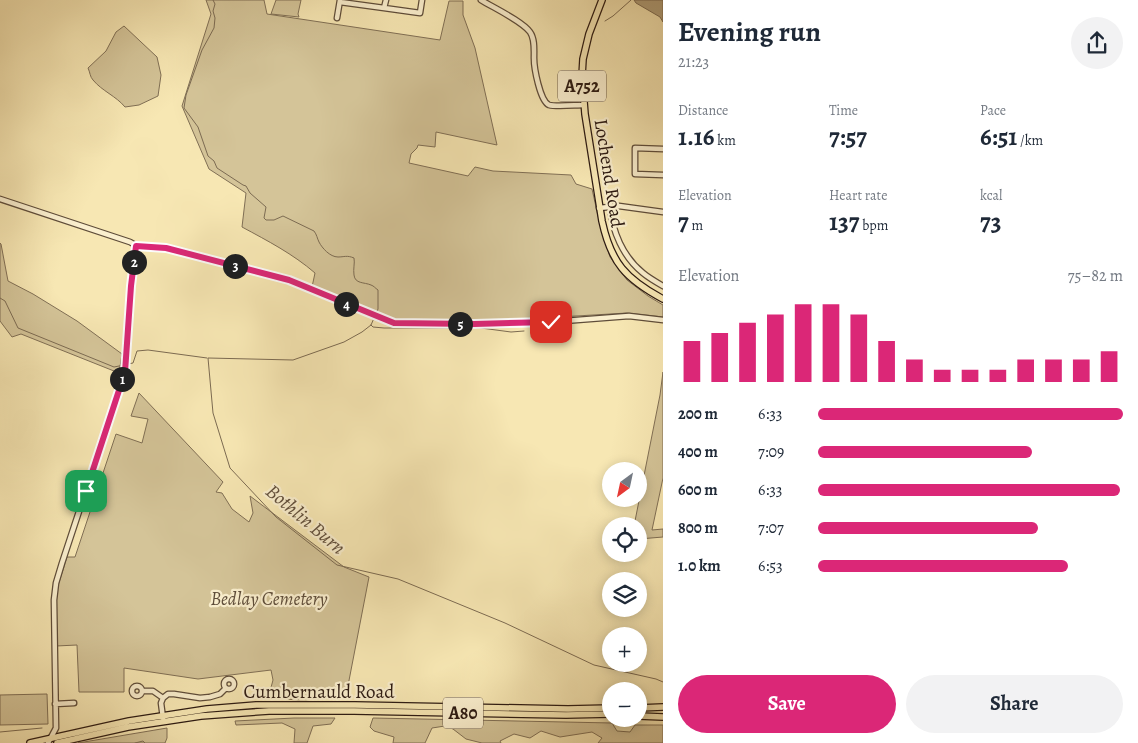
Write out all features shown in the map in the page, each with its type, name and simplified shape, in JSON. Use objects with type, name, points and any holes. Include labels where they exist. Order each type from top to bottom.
[{"type":"main road","name":"Lochend Road","points":[[602,0],[589,34],[583,59],[582,76],[584,105],[605,237],[618,264],[634,281],[663,299]]},
{"type":"main road","points":[[647,708],[663,707]]},
{"type":"main road","name":"Cumbernauld Road","points":[[314,708],[354,711],[602,714]]},
{"type":"main road","name":"Cumbernauld Road","points":[[30,743],[129,721],[314,708],[602,708]]},
{"type":"main road","points":[[647,715],[663,715]]},
{"type":"main road","name":"Cumbernauld Road","points":[[57,743],[163,719]]},
{"type":"street","points":[[384,8],[386,0]]},
{"type":"street","points":[[337,18],[340,1],[420,13],[422,0]]},
{"type":"street","points":[[482,0],[529,30],[534,46],[534,65],[545,102],[550,105],[584,105]]},
{"type":"street","points":[[663,149],[635,148],[635,174],[663,175]]},
{"type":"street","points":[[0,199],[130,242],[136,246],[166,248],[289,280],[394,323],[556,322],[629,316],[663,320]]},
{"type":"street","points":[[610,206],[613,228],[622,249],[632,264],[642,273],[663,286]]},
{"type":"street","points":[[600,208],[610,206],[663,212]]},
{"type":"street","points":[[50,740],[56,728],[54,591],[125,372],[131,286],[136,246]]},
{"type":"street","points":[[163,719],[161,703],[168,694],[200,698],[214,697],[226,688]]},
{"type":"street","points":[[143,691],[153,691],[163,698]]},
{"type":"street","points":[[55,704],[74,703]]},
{"type":"green space","points":[[206,0],[264,0],[267,14],[440,40],[449,1],[463,1],[463,15],[475,48],[497,145],[436,132],[435,147],[418,145],[411,154],[409,163],[468,176],[475,167],[493,171],[571,175],[576,184],[592,189],[610,257],[627,280],[663,305],[663,317],[627,313],[474,322],[393,320],[312,287],[315,273],[307,266],[242,227],[246,193],[209,169],[182,106],[211,14]]},
{"type":"green space","points":[[276,0],[301,0],[299,17],[271,14]]},
{"type":"green space","points":[[124,26],[157,57],[161,75],[158,96],[139,105],[125,107],[97,84],[91,77],[88,68],[106,51],[116,32]]},
{"type":"green space","points":[[0,243],[8,281],[77,321],[122,354],[119,373],[21,334],[12,337],[0,321]]},
{"type":"green space","points":[[663,372],[663,478],[652,530],[663,529],[663,537],[647,538],[647,517],[636,517],[638,508],[648,508],[647,462]]},
{"type":"green space","name":"Bedlay Cemetery","points":[[139,393],[223,482],[216,492],[222,493],[232,509],[249,522],[253,513],[250,496],[344,567],[369,577],[346,696],[298,700],[269,695],[273,680],[271,670],[198,679],[124,668],[124,692],[79,692],[77,645],[56,646],[56,592],[67,557],[75,557],[116,434],[142,443],[148,419],[131,416]]},
{"type":"green space","points":[[47,694],[48,724],[0,725],[0,695]]},
{"type":"green space","points":[[335,718],[331,724],[313,726],[307,743],[294,743],[295,729],[282,723],[236,725],[235,721]]},
{"type":"green space","points":[[373,718],[602,723],[602,727],[614,727],[617,731],[630,732],[634,727],[663,725],[663,743],[598,743],[602,738],[592,732],[560,737],[541,731],[530,738],[514,734],[500,741],[501,743],[482,743],[466,739],[453,729],[445,726],[432,728],[425,743],[393,743],[394,737],[374,731],[370,727]]},
{"type":"green space","points":[[167,728],[165,743],[78,743]]},
{"type":"shaded area","points":[[634,0],[663,0],[663,22],[660,17]]},
{"type":"waterway","name":"Bothlin Burn","points":[[213,0],[215,4],[213,11],[215,18],[214,28],[202,50],[186,95],[184,108],[198,127],[208,156],[214,161],[217,168],[246,186],[250,193],[266,207],[264,218],[266,220],[274,220],[283,216],[314,231],[320,244],[329,254],[335,257],[347,256],[354,258],[356,280],[372,285],[378,290],[378,309],[371,325],[344,342],[293,360],[208,358],[213,413],[230,468],[276,517],[337,565],[398,579],[505,623],[594,665],[663,682]]},
{"type":"waterway","points":[[605,21],[631,0]]},
{"type":"waterway","points":[[0,298],[5,301],[18,328],[114,367],[124,365]]},
{"type":"waterway","points":[[371,325],[384,328],[481,328],[511,332],[524,331]]},
{"type":"waterway","points":[[128,364],[133,363],[137,351],[148,350],[207,358]]},
{"type":"waterway","points":[[0,732],[42,728]]},
{"type":"waterway","points":[[135,743],[143,741],[145,743]]},
{"type":"route","points":[[86,491],[125,372],[131,286],[136,246],[166,248],[289,280],[394,323],[474,324],[551,322]]}]
